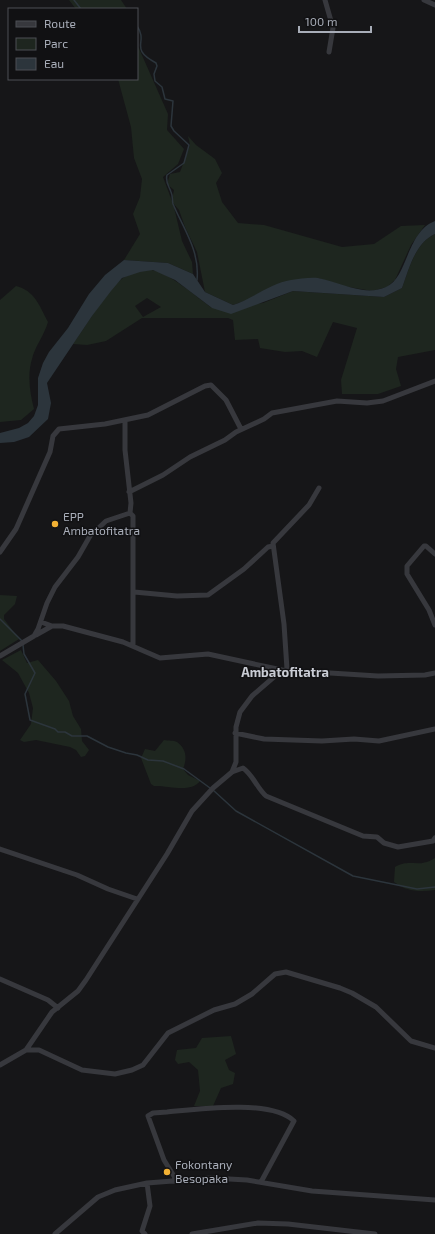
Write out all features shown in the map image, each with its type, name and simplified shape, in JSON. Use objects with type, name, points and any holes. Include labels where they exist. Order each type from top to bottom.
[{"type":"street","points":[[325,0],[334,28],[329,52]]},
{"type":"street","points":[[424,0],[435,5]]},
{"type":"street","points":[[129,492],[163,475],[190,458],[225,440],[241,429],[264,419],[272,413],[337,401],[367,403],[383,400],[435,381]]},
{"type":"street","points":[[0,552],[16,529],[50,452],[53,436],[59,429],[104,424],[148,415],[205,386],[211,385],[226,400],[241,429]]},
{"type":"street","points":[[125,420],[125,450],[131,503],[130,513],[133,516],[134,592],[132,645]]},
{"type":"street","points":[[285,670],[284,624],[273,546],[276,539],[295,522],[309,505],[319,488]]},
{"type":"street","points":[[34,636],[55,587],[78,558],[90,536],[106,521],[130,513]]},
{"type":"street","points":[[134,592],[177,596],[208,595],[244,569],[268,547],[273,546]]},
{"type":"street","points":[[435,554],[424,546],[407,566],[406,570],[435,625]]},
{"type":"street","points":[[41,622],[52,626],[63,626],[132,645],[160,658],[208,654],[290,671],[378,676],[425,675],[435,673]]},
{"type":"street","points":[[0,656],[52,626]]},
{"type":"street","points":[[232,772],[236,762],[235,733],[240,712],[252,696],[285,670]]},
{"type":"street","points":[[235,733],[264,739],[322,741],[354,739],[379,741],[435,729]]},
{"type":"street","points":[[0,1065],[26,1050],[52,1012],[78,991],[167,854],[192,811],[213,788],[232,772],[243,768],[249,772],[259,790],[266,796],[363,836],[377,836],[392,846],[398,847],[417,844],[432,841],[435,838]]},
{"type":"street","points":[[0,849],[77,875],[108,889],[137,899]]},
{"type":"street","points":[[26,1050],[39,1050],[82,1070],[115,1074],[132,1070],[143,1065],[168,1033],[214,1010],[235,1004],[252,994],[275,974],[286,972],[352,993],[376,1006],[411,1041],[435,1048]]},
{"type":"street","points":[[0,979],[48,1000],[58,1008]]},
{"type":"street","points":[[177,1181],[164,1160],[148,1116],[153,1113],[250,1107],[276,1111],[290,1117],[294,1121],[261,1182]]},
{"type":"street","points":[[56,1234],[98,1196],[115,1190],[148,1183],[211,1178],[247,1180],[312,1191],[435,1200]]},
{"type":"street","points":[[145,1234],[142,1231],[150,1206],[148,1183]]},
{"type":"street","points":[[192,1234],[258,1223],[288,1224],[375,1234]]},
{"type":"green space","points":[[69,0],[121,0],[126,8],[75,8]]},
{"type":"green space","points":[[138,46],[168,114],[167,130],[184,149],[178,164],[163,177],[172,201],[174,190],[167,184],[170,174],[180,172],[190,145],[188,136],[196,145],[215,159],[222,173],[216,183],[222,202],[238,223],[264,225],[342,247],[374,244],[401,226],[425,225],[411,245],[395,280],[387,287],[372,291],[343,286],[318,278],[266,290],[247,300],[233,305],[205,292],[197,252],[179,210],[173,203],[182,241],[192,262],[193,274],[168,263],[124,260],[140,234],[133,214],[140,197],[142,179],[134,158],[131,127],[118,80],[138,80]]},
{"type":"green space","points":[[435,234],[435,350],[398,357],[396,369],[401,386],[378,394],[342,394],[341,380],[357,328],[333,322],[317,357],[302,351],[285,352],[260,348],[258,339],[235,340],[233,320],[228,318],[142,318],[106,341],[87,345],[73,344],[111,290],[123,278],[138,272],[152,270],[166,275],[212,308],[263,303],[293,291],[384,297],[402,288],[414,257],[422,244]],"holes":[[[147,298],[161,307],[143,317],[135,306]]]},
{"type":"green space","points":[[16,286],[28,291],[32,295],[39,304],[48,322],[33,354],[30,365],[31,397],[34,409],[21,420],[0,422],[0,300]]},
{"type":"green space","points":[[0,595],[17,596],[15,604],[4,615],[4,619],[19,639],[0,651]]},
{"type":"green space","points":[[21,650],[27,663],[38,660],[56,681],[69,701],[73,716],[81,729],[82,741],[89,750],[85,756],[81,757],[76,750],[70,747],[36,740],[24,742],[20,740],[31,724],[33,708],[29,693],[18,673],[2,660]]},
{"type":"green space","points":[[164,740],[176,741],[183,748],[185,762],[183,769],[188,775],[200,781],[196,785],[178,788],[154,786],[151,784],[141,758],[145,749],[155,751]]},
{"type":"green space","points":[[435,858],[435,890],[414,890],[404,888],[394,882],[395,867],[406,863],[424,863]]},
{"type":"green space","points":[[231,1036],[236,1054],[225,1060],[229,1070],[235,1073],[233,1084],[221,1088],[213,1106],[194,1106],[200,1091],[198,1070],[189,1062],[178,1064],[175,1060],[177,1050],[196,1048],[202,1038]]},
{"type":"water","points":[[435,221],[435,234],[428,238],[418,250],[410,265],[402,288],[384,297],[293,291],[231,314],[212,308],[175,280],[153,270],[140,272],[122,278],[92,316],[47,383],[51,403],[48,419],[29,437],[14,442],[0,443],[0,433],[19,428],[28,423],[34,416],[38,405],[38,378],[43,363],[49,352],[68,328],[89,294],[105,275],[124,260],[168,263],[193,274],[205,292],[233,305],[276,284],[304,278],[318,278],[361,290],[378,290],[393,282],[404,265],[418,235],[425,227]]},
{"type":"waterway","points":[[74,0],[80,8]]},
{"type":"waterway","points":[[138,28],[141,37],[141,49],[148,58],[156,63],[157,66],[154,74],[155,81],[162,87],[165,99],[173,101],[171,126],[174,131],[189,145],[184,163],[167,175],[166,180],[172,194],[173,204],[194,250],[197,280]]},
{"type":"waterway","points":[[0,619],[22,641]]},
{"type":"waterway","points":[[23,645],[24,654],[35,673],[25,694],[30,720],[55,729],[58,732],[65,732],[72,736],[87,736],[108,747],[137,755],[148,760],[163,761],[184,769],[210,788]]},
{"type":"waterway","points":[[213,790],[236,811],[353,876],[417,889],[435,887]]},
{"type":"place","name":"EPP Ambatofitatra","points":[[55,524]]},
{"type":"place","name":"Fokontany Besopaka","points":[[167,1172]]},
{"type":"district","name":"Ambatofitatra","points":[[285,672]]}]
